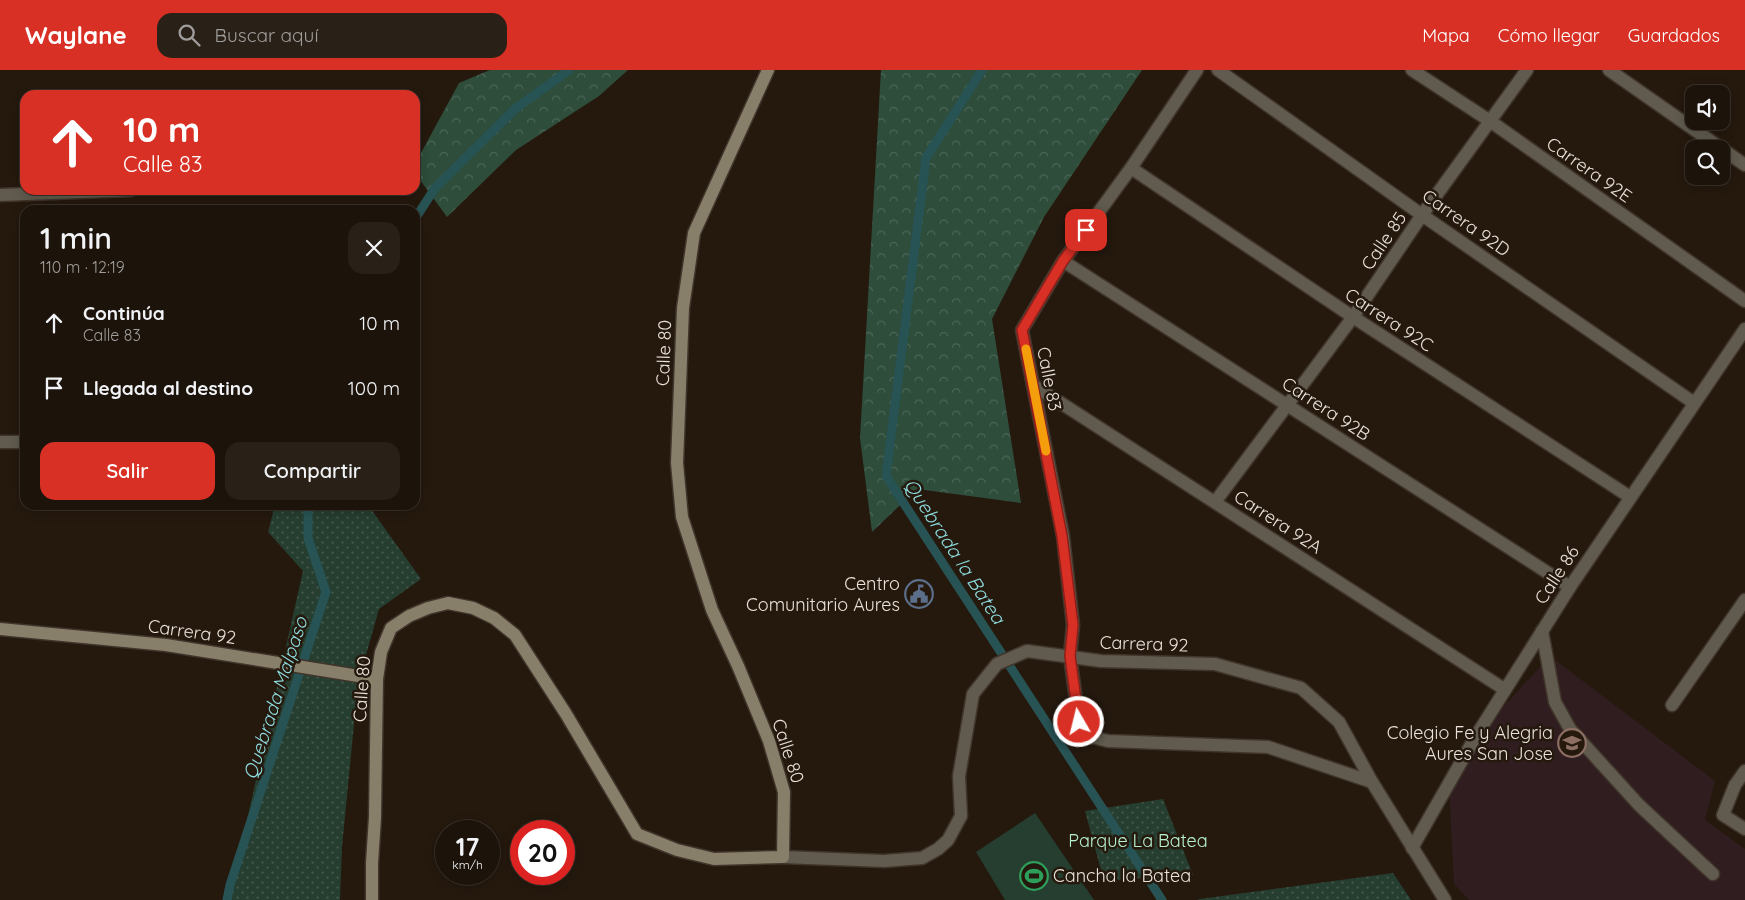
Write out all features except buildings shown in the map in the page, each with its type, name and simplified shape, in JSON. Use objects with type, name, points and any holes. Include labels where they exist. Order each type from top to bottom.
[{"type":"street","name":"Calle 80","points":[[372,900],[377,679],[382,652],[391,628],[409,616],[448,603],[473,608],[494,618],[515,635],[566,714],[637,834],[677,850],[714,859],[783,857],[784,792],[769,742],[738,666],[712,610],[682,517],[677,463],[683,308],[694,233],[768,70]]},
{"type":"street","name":"Calle 83","points":[[1197,70],[1132,168],[1063,261],[1022,330],[1062,536],[1073,625],[1070,656],[1079,722],[1088,736],[1108,741],[1268,747],[1372,782]]},
{"type":"street","name":"Carrera 92D","points":[[1218,70],[1422,215],[1694,403]]},
{"type":"street","name":"Carrera 92E","points":[[1412,70],[1490,121],[1745,301]]},
{"type":"street","name":"Calle 85","points":[[1215,502],[1353,318],[1422,215],[1527,70]]},
{"type":"street","points":[[1609,70],[1745,165]]},
{"type":"street","name":"Carrera 92C","points":[[1132,168],[1353,318],[1630,497]]},
{"type":"street","points":[[0,195],[20,194]]},
{"type":"street","name":"Carrera 92B","points":[[1063,261],[1570,586]]},
{"type":"street","name":"Calle 86","points":[[1412,848],[1504,689],[1570,586],[1745,329]]},
{"type":"street","name":"Carrera 92A","points":[[1032,385],[1504,689]]},
{"type":"street","points":[[0,442],[20,442]]},
{"type":"street","points":[[1672,705],[1745,600]]},
{"type":"street","name":"Carrera 92","points":[[0,629],[166,645],[377,679]]},
{"type":"street","points":[[1542,631],[1555,702],[1570,729],[1639,805],[1713,874]]},
{"type":"street","name":"Carrera 92","points":[[783,857],[884,861],[922,858],[938,849],[948,840],[961,816],[959,776],[973,694],[997,664],[1027,651],[1101,661],[1215,664],[1301,688],[1339,722],[1372,782],[1445,900]]},
{"type":"street","points":[[1745,771],[1735,785],[1723,814],[1745,829]]},
{"type":"shaded area","name":"Colegio Fe y Alegria Aures San Jose","points":[[1550,656],[1715,781],[1705,820],[1745,849],[1745,900],[1469,900],[1454,884],[1449,787],[1504,706]]},
{"type":"green space","points":[[490,70],[628,70],[599,96],[516,150],[447,217],[420,180],[420,155],[459,83]]},
{"type":"green space","points":[[881,70],[1142,70],[1044,217],[992,319],[1021,503],[917,489],[872,532],[860,438]]},
{"type":"green space","points":[[274,510],[372,510],[421,579],[379,609],[358,683],[342,847],[340,900],[229,900],[303,571],[268,532]]},
{"type":"green space","name":"Parque La Batea","points":[[1163,799],[1193,875],[1104,881],[1085,811]]},
{"type":"green space","name":"Cancha la Batea","points":[[1035,813],[1094,900],[1005,900],[976,852]]},
{"type":"green space","points":[[1393,873],[1411,900],[1197,900],[1200,899]]},
{"type":"waterway","name":"Quebrada Malpaso","points":[[420,211],[435,188],[515,109],[569,70]]},
{"type":"waterway","name":"Quebrada la Batea","points":[[982,70],[926,158],[886,476],[1162,900]]},
{"type":"waterway","name":"Quebrada Malpaso","points":[[227,900],[230,885],[326,592],[308,538],[308,510]]},
{"type":"slow traffic","points":[[1026,349],[1046,451]]},
{"type":"place","name":"Centro Comunitario Aures","points":[[919,594]]},
{"type":"place","name":"Colegio Fe y Alegria Aures San Jose","points":[[1572,743]]},
{"type":"place","name":"Cancha la Batea","points":[[1034,876]]},
{"type":"route","points":[[1079,722],[1070,656],[1073,625],[1062,536],[1022,330],[1063,261],[1086,230]]}]
